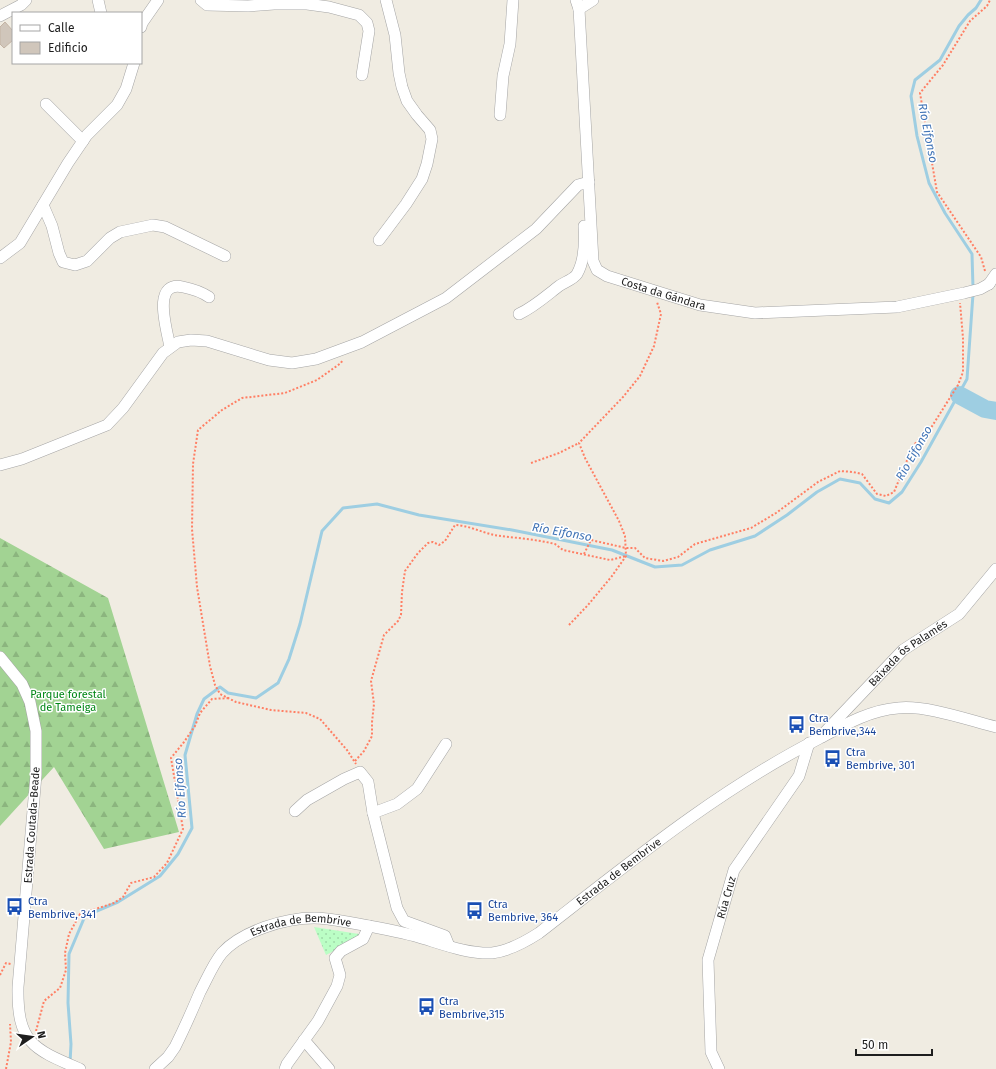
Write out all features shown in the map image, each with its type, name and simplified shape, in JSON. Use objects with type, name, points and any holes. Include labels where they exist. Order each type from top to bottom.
[{"type":"street","points":[[0,16],[21,5],[26,0]]},
{"type":"street","points":[[98,0],[101,12]]},
{"type":"street","points":[[142,23],[158,0]]},
{"type":"street","points":[[200,0],[207,5],[248,6],[306,2],[359,15],[367,23],[369,31],[362,76]]},
{"type":"street","points":[[378,240],[406,204],[422,179],[427,164],[432,139],[430,130],[407,101],[402,87],[395,35],[386,0]]},
{"type":"street","points":[[500,115],[503,76],[510,44],[514,0]]},
{"type":"street","points":[[578,5],[593,0]]},
{"type":"street","name":"Costa da Gándara","points":[[578,5],[594,261],[597,270],[607,276],[700,305],[755,314],[897,306],[961,294],[988,287]]},
{"type":"street","points":[[0,258],[20,243],[87,135],[117,105],[126,89],[133,64]]},
{"type":"street","points":[[46,104],[83,142]]},
{"type":"street","points":[[0,466],[22,459],[107,425],[123,408],[163,353],[178,342],[191,340],[207,341],[269,360],[292,363],[316,359],[362,342],[446,298],[536,229],[578,185],[589,182]]},
{"type":"street","points":[[519,314],[531,309],[560,286],[576,276],[582,263],[584,209],[590,201]]},
{"type":"street","points":[[43,205],[52,226],[63,262],[75,265],[87,261],[110,238],[120,232],[153,225],[165,228],[225,256]]},
{"type":"street","points":[[988,287],[996,274]]},
{"type":"street","points":[[170,347],[163,307],[165,294],[169,288],[175,286],[199,291],[209,297]]},
{"type":"street","name":"Baixada ós Palamés","points":[[819,738],[903,650],[959,614],[996,569]]},
{"type":"street","name":"Estrada Coutada-Beade","points":[[0,657],[22,684],[30,702],[36,731],[36,775],[18,1000],[18,1012],[26,1034],[32,1044]]},
{"type":"street","name":"Estrada de Bembrive","points":[[155,1069],[175,1048],[208,975],[221,954],[237,939],[245,934],[272,925],[304,919],[324,919],[369,926],[462,949],[491,953],[508,949],[539,932],[694,815],[746,780],[808,743],[865,716],[884,710],[920,708],[996,727]]},
{"type":"street","name":"Rúa Cruz","points":[[719,1069],[711,1052],[708,960],[734,870],[799,776],[808,743]]},
{"type":"street","points":[[373,814],[397,804],[417,789],[446,744]]},
{"type":"street","points":[[295,811],[307,800],[344,779],[360,772],[368,782],[373,814],[397,908],[404,921],[445,936],[449,946]]},
{"type":"street","points":[[285,1069],[318,1021],[337,986],[340,975],[336,958],[341,951],[363,939],[369,926]]},
{"type":"street","points":[[304,1040],[329,1069]]},
{"type":"street","points":[[32,1044],[54,1058],[80,1069]]},
{"type":"path","points":[[988,287],[981,257],[937,192],[920,93],[942,65],[970,21],[987,6],[990,0]]},
{"type":"path","points":[[584,554],[591,540],[626,548],[635,548],[645,558],[662,561],[678,557],[695,544],[750,528],[776,513],[818,482],[840,471],[862,474],[877,494],[886,496],[894,492],[913,446],[929,431],[958,385],[963,372],[964,338],[961,294]]},
{"type":"path","points":[[531,463],[559,453],[579,443],[623,397],[640,376],[654,346],[661,314],[657,302],[651,299]]},
{"type":"path","points":[[345,348],[341,363],[318,380],[286,393],[242,398],[222,410],[198,430],[193,464],[192,529],[197,587],[210,666],[215,685],[220,694],[236,702],[271,710],[306,713],[320,719],[354,761],[360,772]]},
{"type":"path","points":[[569,625],[612,576],[626,556],[625,536],[619,521],[585,458],[579,443]]},
{"type":"path","points":[[354,761],[364,751],[372,736],[374,704],[371,681],[384,635],[398,622],[401,615],[405,571],[418,552],[428,543],[433,542],[439,545],[445,541],[455,525],[462,525],[468,528],[493,534],[556,544],[563,550],[610,560],[626,556]]},
{"type":"path","points":[[32,1044],[44,1001],[60,988],[66,970],[65,954],[69,934],[80,914],[114,903],[123,897],[131,883],[154,877],[168,863],[183,829],[171,758],[195,726],[200,713],[212,699],[229,698]]},
{"type":"green space","name":"Parque forestal de Tameiga","points":[[0,538],[108,598],[179,832],[104,849],[54,767],[0,826]]},
{"type":"green space","points":[[314,927],[359,934],[359,938],[326,955]]},
{"type":"building","points":[[5,22],[12,30],[12,41],[4,48],[0,44],[0,27]]},
{"type":"waterway","name":"Río Eifonso","points":[[973,288],[972,254],[945,213],[929,183],[917,136],[911,96],[915,80],[940,60],[959,26],[976,8],[981,0]]},
{"type":"waterway","name":"Río Eifonso","points":[[70,1063],[71,1044],[68,1003],[69,954],[85,916],[118,902],[160,876],[178,854],[192,828],[185,755],[197,714],[204,699],[220,687],[228,693],[256,698],[278,683],[289,659],[300,624],[322,531],[343,508],[377,504],[419,515],[512,530],[612,550],[655,567],[682,565],[710,550],[755,536],[787,515],[817,492],[840,479],[860,483],[875,499],[889,503],[902,492],[921,462],[967,379],[973,294]]},
{"type":"waterway","points":[[959,395],[985,409],[996,411]]},
{"type":"place","name":"Ctra Bembrive,344","points":[[796,724]]},
{"type":"place","name":"Ctra Bembrive, 301","points":[[833,758]]},
{"type":"place","name":"Ctra Bembrive, 341","points":[[15,907]]},
{"type":"place","name":"Ctra Bembrive, 364","points":[[475,910]]},
{"type":"place","name":"Ctra Bembrive,315","points":[[426,1007]]}]
